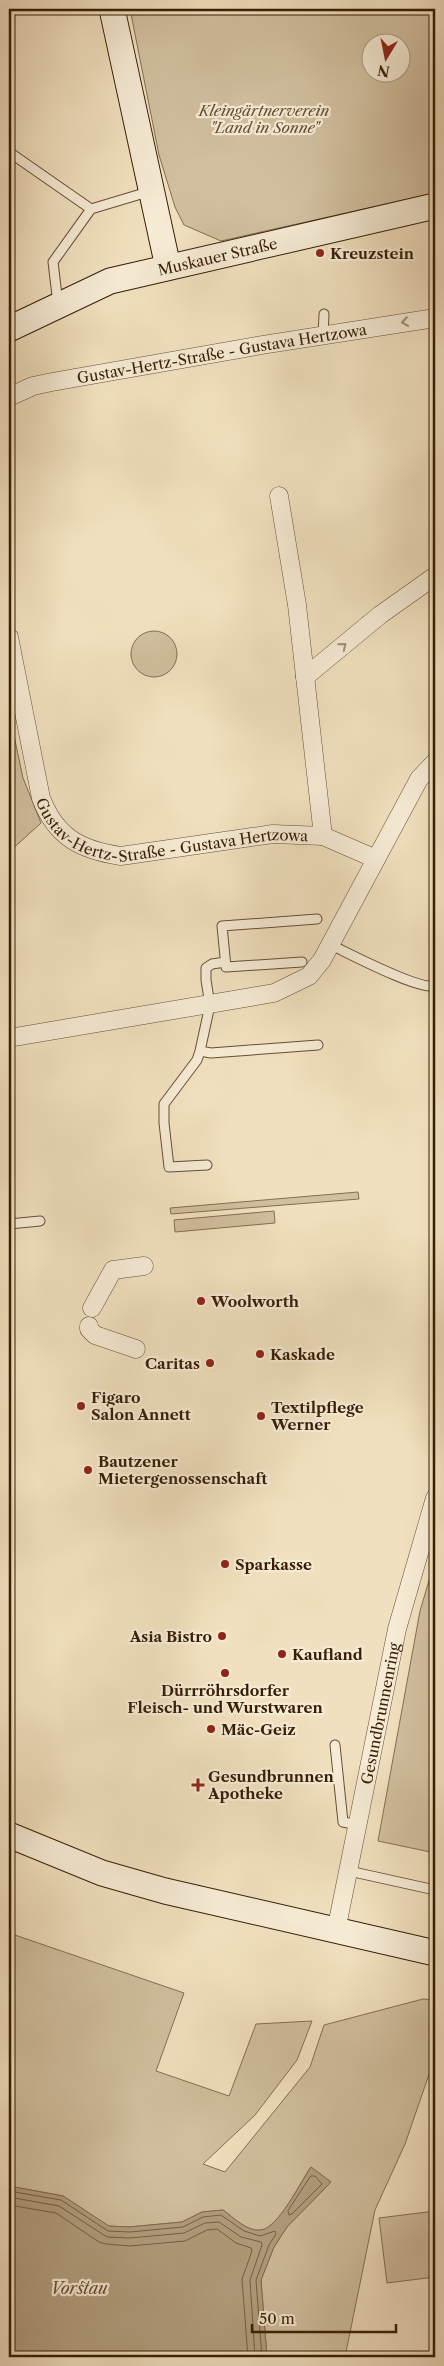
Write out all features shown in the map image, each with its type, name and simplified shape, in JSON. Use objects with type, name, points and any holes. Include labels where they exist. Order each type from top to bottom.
[{"type":"street","points":[[112,9],[168,267]]},
{"type":"street","name":"Muskauer Straße","points":[[9,329],[110,282],[435,206]]},
{"type":"street","name":"Gustav-Hertz-Straße - Gustava Hertzowa","points":[[9,397],[33,386],[323,335],[435,318]]},
{"type":"street","name":"Gustav-Hertz-Straße - Gustava Hertzowa","points":[[279,496],[306,677],[323,836]]},
{"type":"street","points":[[306,677],[380,615],[435,576]]},
{"type":"street","name":"Gustav-Hertz-Straße - Gustava Hertzowa","points":[[9,637],[42,798],[49,817],[64,834],[80,845],[99,853],[120,856],[273,834],[323,836],[376,859]]},
{"type":"street","points":[[9,1038],[274,994],[309,976],[331,945],[418,779],[435,762]]},
{"type":"street","points":[[136,1349],[95,1335],[89,1329],[91,1317],[113,1270],[144,1266]]},
{"type":"street","name":"Gesundbrunnenring","points":[[336,1931],[397,1629],[435,1498]]},
{"type":"street","points":[[9,1835],[111,1875],[165,1891],[435,1954]]},
{"type":"lane","points":[[9,152],[91,209]]},
{"type":"lane","points":[[58,305],[53,262],[91,209],[151,191]]},
{"type":"lane","points":[[323,335],[324,314]]},
{"type":"lane","points":[[302,962],[226,967],[222,926],[317,919]]},
{"type":"lane","points":[[331,945],[411,982],[430,987],[435,986]]},
{"type":"lane","points":[[207,1164],[169,1167],[164,1123],[164,1104],[197,1060],[200,1051],[210,1005],[206,968],[212,964],[225,962]]},
{"type":"lane","points":[[200,1051],[211,1053],[318,1045]]},
{"type":"lane","points":[[9,1224],[40,1221]]},
{"type":"lane","points":[[335,1745],[342,1822],[358,1825]]},
{"type":"lane","points":[[349,1871],[435,1890]]},
{"type":"green space","name":"Kleingärtnerverein \"Land in Sonne\"","points":[[130,9],[435,9],[435,193],[221,241],[184,225],[175,207],[159,155]]},
{"type":"green space","points":[[154,631],[167,635],[173,641],[177,654],[173,667],[167,673],[154,677],[141,673],[135,667],[131,654],[135,641],[141,635]]},
{"type":"green space","points":[[9,712],[23,778],[41,823],[9,852]]},
{"type":"green space","points":[[358,1192],[359,1199],[171,1214],[170,1208]]},
{"type":"green space","points":[[274,1211],[275,1223],[175,1232],[174,1220]]},
{"type":"green space","points":[[435,1560],[435,1853],[378,1841],[420,1611]]},
{"type":"green space","points":[[9,1933],[184,1993],[156,2071],[229,2096],[256,2024],[312,2021],[297,2060],[255,2115],[203,2164],[225,2172],[310,2067],[324,2025],[423,1999],[435,2000],[435,2057],[405,2144],[375,2210],[345,2357],[267,2357],[261,2280],[274,2247],[287,2227],[331,2182],[311,2167],[282,2213],[268,2227],[261,2230],[245,2226],[223,2210],[202,2212],[182,2222],[129,2227],[108,2226],[63,2196],[9,2186]]},
{"type":"green space","points":[[435,2211],[435,2277],[387,2283],[379,2218]]},
{"type":"water","name":"Vorstau","points":[[311,2167],[331,2182],[287,2227],[274,2247],[261,2280],[267,2357],[9,2357],[9,2186],[63,2196],[109,2226],[129,2227],[182,2222],[202,2212],[223,2210],[245,2226],[261,2230],[268,2227],[282,2213]]},
{"type":"place","name":"Kreuzstein","points":[[320,253]]},
{"type":"place","name":"Woolworth","points":[[201,1301]]},
{"type":"place","name":"Kaskade","points":[[260,1354]]},
{"type":"place","name":"Caritas","points":[[210,1363]]},
{"type":"place","name":"Figaro Salon Annett","points":[[81,1406]]},
{"type":"place","name":"Textilpflege Werner","points":[[261,1416]]},
{"type":"place","name":"Bautzener Mietergenossenschaft","points":[[88,1470]]},
{"type":"place","name":"Sparkasse","points":[[225,1564]]},
{"type":"place","name":"Asia Bistro","points":[[222,1636]]},
{"type":"place","name":"Kaufland","points":[[282,1654]]},
{"type":"place","name":"Dürrröhrsdorfer Fleisch- und Wurstwaren","points":[[225,1673]]},
{"type":"place","name":"Mäc-Geiz","points":[[211,1729]]},
{"type":"place","name":"Gesundbrunnen Apotheke","points":[[198,1785]]}]
